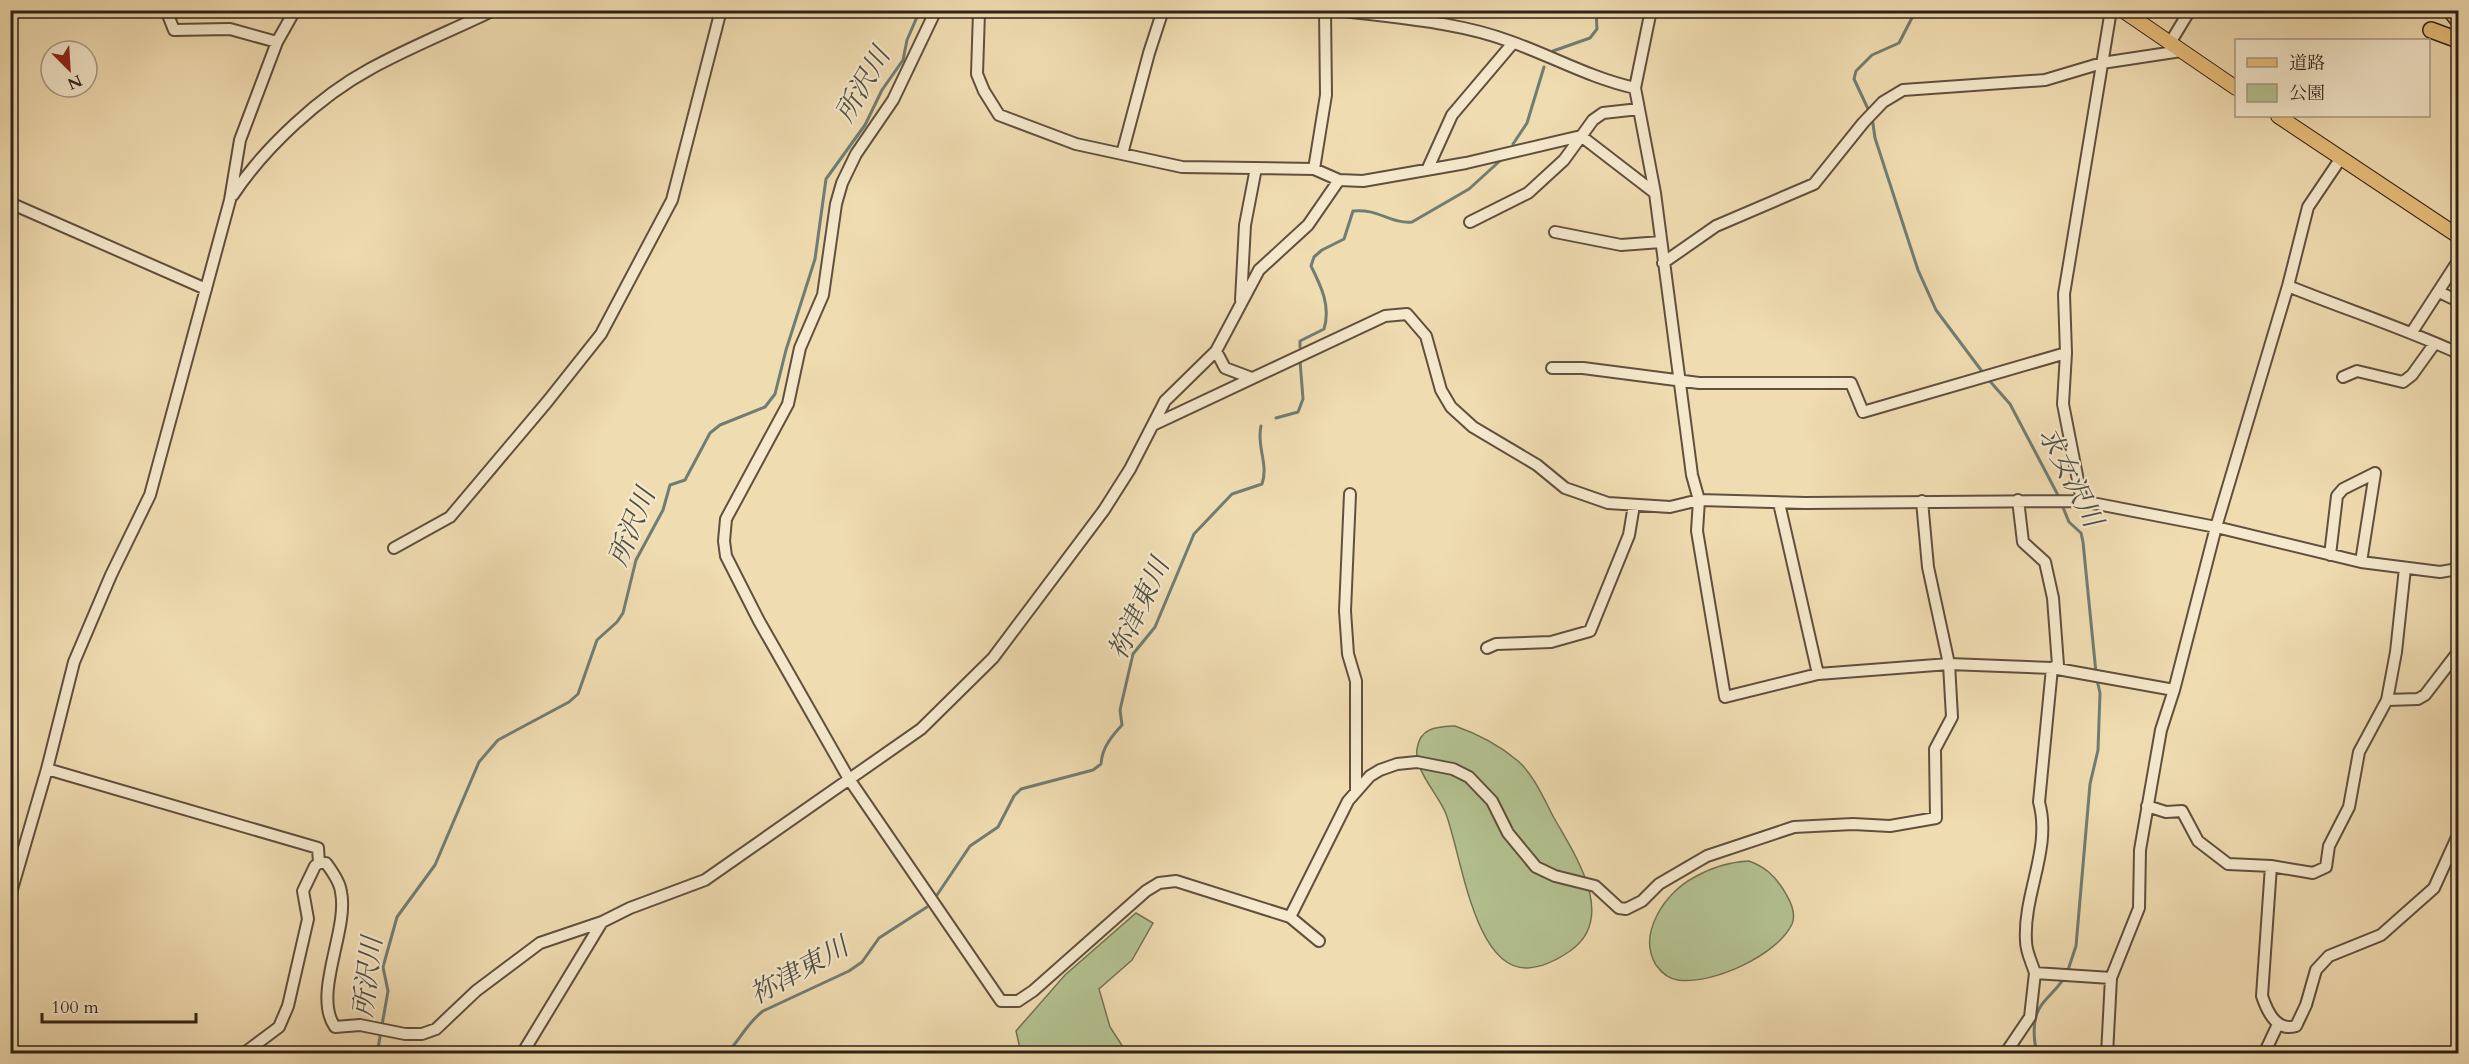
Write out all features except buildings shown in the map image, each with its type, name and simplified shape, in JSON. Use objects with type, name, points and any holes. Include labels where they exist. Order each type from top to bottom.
[{"type":"highway","points":[[2450,10],[2458,20]]},
{"type":"highway","points":[[2431,30],[2458,40]]},
{"type":"main road","points":[[2122,10],[2235,87]]},
{"type":"main road","points":[[2280,117],[2458,236]]},
{"type":"street","points":[[166,10],[174,30],[230,29],[278,42]]},
{"type":"street","points":[[10,896],[47,769],[74,662],[111,575],[150,495],[230,200],[240,140],[278,42],[295,10]]},
{"type":"street","points":[[230,200],[250,169],[328,95],[370,69],[494,10]]},
{"type":"street","points":[[394,548],[450,517],[547,402],[601,333],[672,200],[721,10]]},
{"type":"street","points":[[936,10],[894,100],[856,154],[842,183],[836,204],[823,295],[800,348],[788,404],[726,519],[726,556],[759,621],[849,779],[1001,1001],[1018,1001],[1033,991],[1146,891],[1159,884],[1176,881],[1290,917],[1318,941]]},
{"type":"street","points":[[1122,154],[1163,10]]},
{"type":"street","points":[[1314,170],[1326,95],[1324,10]]},
{"type":"street","points":[[1337,10],[1475,31],[1513,43],[1608,82],[1635,88]]},
{"type":"street","points":[[1651,10],[1635,88],[1655,193],[1692,475],[1699,500],[1697,531],[1725,697],[1818,674],[1949,664],[2052,668],[2174,690]]},
{"type":"street","points":[[2082,501],[2063,404],[2066,353],[2064,294],[2111,10]]},
{"type":"street","points":[[1663,263],[1716,226],[1814,184],[1863,123],[1883,102],[1903,90],[2045,80],[2102,63],[2176,47],[2190,10]]},
{"type":"street","points":[[980,11],[977,74],[984,91],[999,115],[1076,144],[1182,166],[1314,170],[1339,180],[1363,181],[1581,136],[1655,193]]},
{"type":"street","points":[[1428,168],[1452,115],[1513,43]]},
{"type":"street","points":[[1470,222],[1528,193],[1564,160],[1593,120],[1603,113],[1639,109]]},
{"type":"street","points":[[2107,1053],[2110,978],[2139,908],[2140,850],[2161,730],[2174,690],[2216,527],[2288,286],[2308,207],[2341,158]]},
{"type":"street","points":[[1241,300],[1245,225],[1256,168]]},
{"type":"street","points":[[243,1053],[279,1027],[288,1006],[308,919],[303,891],[315,866],[319,863],[327,863],[342,892],[328,993],[331,1021],[335,1027],[360,1025],[405,1034],[422,1034],[436,1029],[476,991],[540,943],[602,922],[630,908],[705,880],[921,729],[993,658],[1104,510],[1130,469],[1165,401],[1215,351],[1259,270],[1308,225],[1339,180]]},
{"type":"street","points":[[10,203],[206,289]]},
{"type":"street","points":[[1555,232],[1621,245],[1660,242]]},
{"type":"street","points":[[2412,332],[2458,261]]},
{"type":"street","points":[[2288,286],[2360,315],[2412,332],[2458,353]]},
{"type":"street","points":[[2439,292],[2458,301]]},
{"type":"street","points":[[1152,425],[1249,377],[1385,316],[1407,314],[1426,336],[1441,390],[1451,407],[1473,427],[1537,465],[1565,488],[1608,503],[1670,507],[1699,500],[1779,503],[2082,501],[2216,527],[2361,561],[2440,572],[2458,569]]},
{"type":"street","points":[[2343,377],[2357,371],[2403,382],[2412,375],[2435,343]]},
{"type":"street","points":[[1215,351],[1225,368],[1249,377]]},
{"type":"street","points":[[1552,368],[1583,368],[1680,381],[1851,384],[1863,412],[2066,353]]},
{"type":"street","points":[[2330,555],[2337,496],[2343,489],[2375,472],[2361,561]]},
{"type":"street","points":[[1350,494],[1345,611],[1348,654],[1356,681],[1356,792]]},
{"type":"street","points":[[1290,917],[1348,801],[1370,776],[1397,764],[1432,764],[1453,769],[1477,782],[1492,801],[1508,833],[1536,867],[1555,876],[1595,886],[1612,905],[1626,909],[1642,901],[1672,875],[1707,856],[1794,827],[1853,824],[1890,826],[1936,818],[1935,749],[1952,717],[1949,664],[1928,567],[1922,501]]},
{"type":"street","points":[[2018,501],[2020,536],[2023,542],[2045,562],[2053,598],[2058,665],[2052,668]]},
{"type":"street","points":[[1779,503],[1818,674]]},
{"type":"street","points":[[1487,648],[1496,644],[1551,642],[1590,631],[1629,535],[1634,505]]},
{"type":"street","points":[[2147,806],[2166,812],[2182,811],[2198,841],[2228,864],[2271,866],[2313,873],[2326,867],[2329,846],[2349,807],[2359,752],[2387,700],[2396,652],[2405,568]]},
{"type":"street","points":[[2387,700],[2418,699],[2425,695],[2458,652]]},
{"type":"street","points":[[2005,1053],[2030,1017],[2030,999],[2035,973],[2026,943],[2027,910],[2040,858],[2043,818],[2039,802],[2052,668]]},
{"type":"street","points":[[47,769],[318,848],[319,863]]},
{"type":"street","points":[[2271,866],[2262,996],[2267,1012],[2278,1024],[2289,1029],[2296,1026],[2306,1005],[2316,970],[2329,956],[2381,935],[2434,888],[2458,835]]},
{"type":"street","points":[[522,1053],[602,922]]},
{"type":"street","points":[[2035,973],[2110,978]]},
{"type":"street","points":[[2264,1053],[2278,1024]]},
{"type":"green space","points":[[1455,726],[1495,745],[1518,761],[1529,773],[1572,850],[1588,886],[1592,904],[1591,921],[1584,937],[1570,951],[1545,965],[1528,968],[1510,964],[1495,951],[1482,931],[1472,907],[1446,814],[1423,774],[1417,757],[1419,742],[1426,732],[1436,728]]},
{"type":"green space","points":[[1749,861],[1773,876],[1790,901],[1793,919],[1784,936],[1758,957],[1725,973],[1692,980],[1678,980],[1666,975],[1656,965],[1651,953],[1650,940],[1652,928],[1664,904],[1683,885],[1699,874],[1727,864]]},
{"type":"green space","points":[[1136,913],[1153,923],[1132,960],[1099,989],[1110,1027],[1127,1053],[1021,1053],[1016,1031],[1065,975]]},
{"type":"waterway","name":"所沢川","points":[[377,1054],[388,991],[383,967],[397,917],[435,865],[479,762],[498,740],[569,702],[578,694],[597,640],[617,622],[623,613],[636,560],[663,510],[670,485],[685,480],[710,433],[720,425],[765,407],[775,394],[786,350],[815,259],[826,179],[865,125],[882,90],[903,60],[907,40],[920,10]]},
{"type":"waterway","name":"祢津東川","points":[[1553,51],[1590,38],[1597,29],[1596,10]]},
{"type":"waterway","name":"求女沢川","points":[[1869,111],[1854,79],[1856,71],[1872,55],[1899,43],[1916,10]]},
{"type":"waterway","name":"祢津東川","points":[[1513,144],[1527,123],[1544,67]]},
{"type":"waterway","name":"求女沢川","points":[[1872,117],[1875,138],[1918,270],[1936,310],[1984,374]]},
{"type":"waterway","name":"祢津東川","points":[[1300,347],[1300,341],[1324,329],[1326,321],[1324,296],[1311,266],[1314,257],[1322,250],[1344,239],[1353,211],[1369,212],[1397,221],[1412,222],[1469,189],[1502,159]]},
{"type":"waterway","name":"祢津東川","points":[[1276,418],[1298,412],[1303,399],[1300,361]]},
{"type":"waterway","name":"求女沢川","points":[[1988,379],[2010,404],[2060,499]]},
{"type":"waterway","name":"祢津東川","points":[[937,895],[970,846],[998,827],[1014,796],[1021,789],[1093,770],[1101,764],[1108,743],[1122,725],[1120,710],[1133,654],[1155,627],[1194,534],[1232,494],[1262,484],[1264,469],[1260,441],[1261,426]]},
{"type":"waterway","name":"求女沢川","points":[[2062,505],[2069,522],[2081,533],[2083,542],[2096,673]]},
{"type":"waterway","name":"求女沢川","points":[[2067,973],[2076,946],[2090,784],[2098,750],[2100,693],[2097,680]]},
{"type":"waterway","name":"祢津東川","points":[[726,1054],[752,1021],[763,1011],[849,971],[862,962],[879,938],[927,907]]},
{"type":"waterway","name":"求女沢川","points":[[2037,1054],[2034,1032],[2037,1014],[2064,978]]}]
